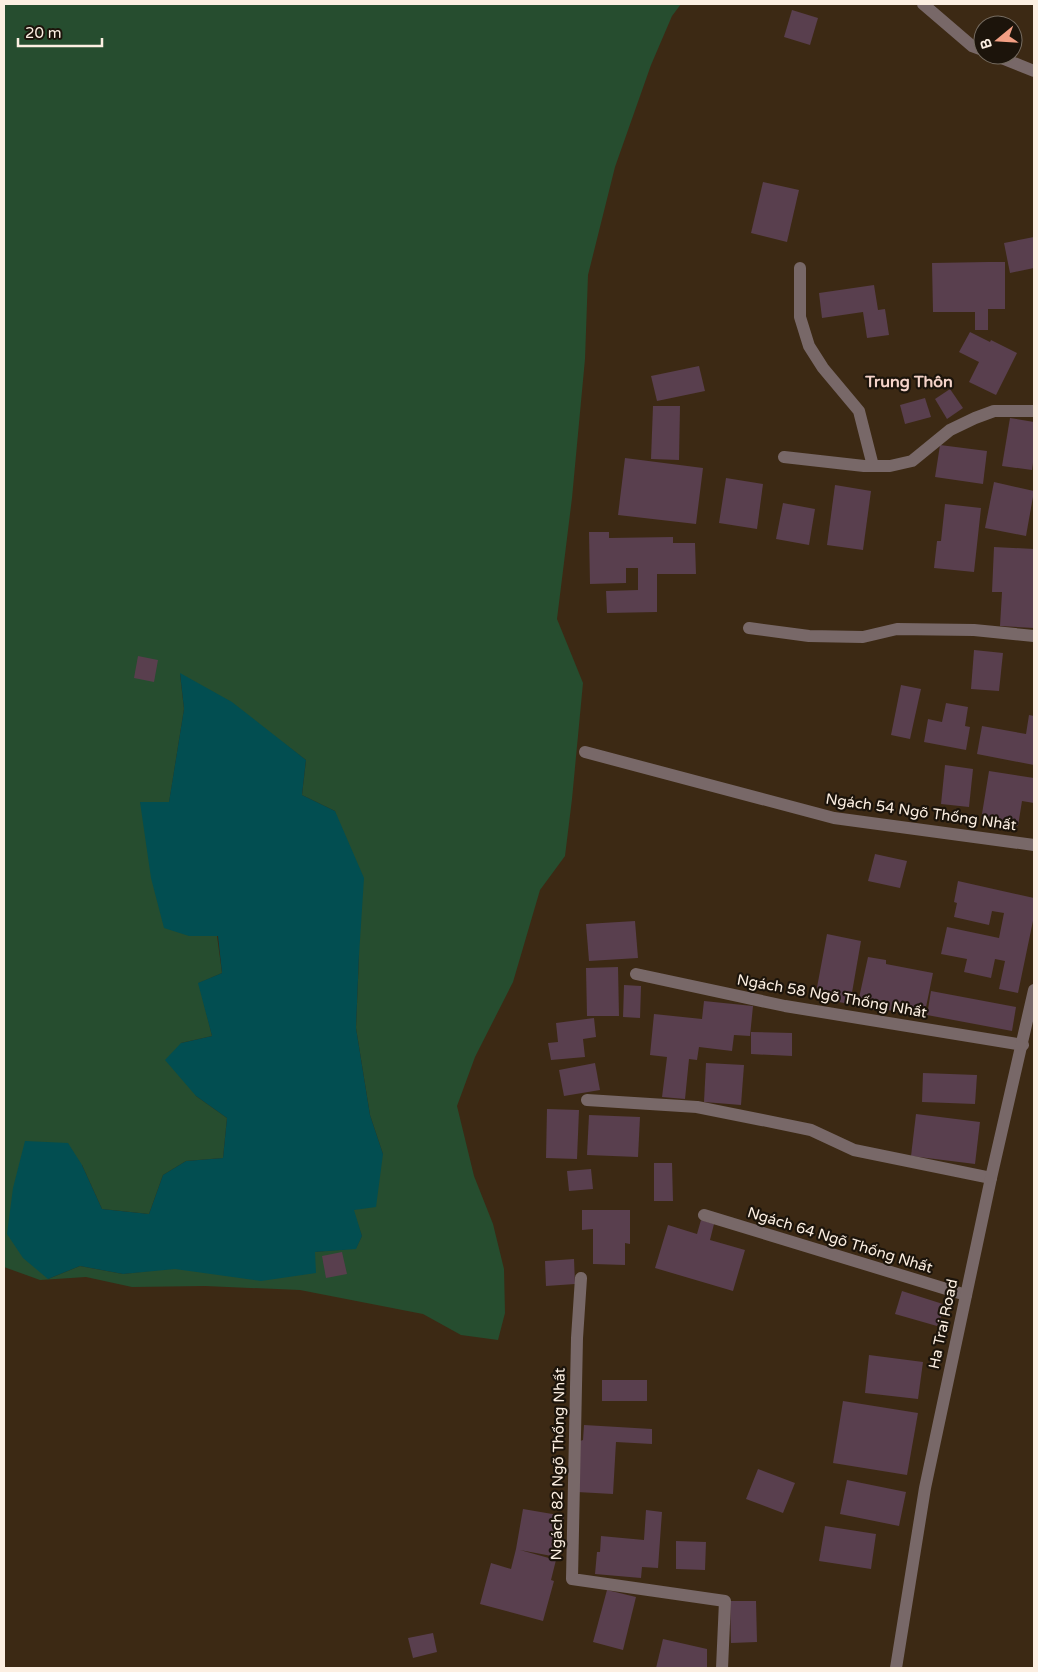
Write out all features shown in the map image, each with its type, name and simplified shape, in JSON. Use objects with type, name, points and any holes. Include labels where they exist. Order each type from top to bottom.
[{"type":"street","points":[[923,4],[973,46]]},
{"type":"street","points":[[1019,65],[1034,71]]},
{"type":"street","points":[[800,268],[800,317],[809,346],[823,368],[859,411],[872,461]]},
{"type":"street","points":[[784,457],[834,463],[872,461],[890,466],[912,461],[950,430],[975,418],[994,411],[1034,411]]},
{"type":"street","points":[[749,628],[809,636],[863,637],[897,629],[974,630],[1034,636]]},
{"type":"street","name":"Ngách 54 Ngõ Thống Nhất","points":[[585,752],[834,818],[1034,845]]},
{"type":"street","name":"Ngách 58 Ngõ Thống Nhất","points":[[636,974],[785,1006],[1022,1045]]},
{"type":"street","name":"Ha Trai Road","points":[[896,1668],[925,1488],[991,1178],[1034,990]]},
{"type":"street","points":[[587,1100],[697,1107],[811,1130],[854,1150],[991,1178]]},
{"type":"street","name":"Ngách 64 Ngõ Thống Nhất","points":[[704,1215],[966,1295]]},
{"type":"street","name":"Ngách 82 Ngõ Thống Nhất","points":[[581,1278],[577,1338],[572,1579],[725,1601],[722,1668]]},
{"type":"green space","points":[[4,4],[681,4],[672,16],[651,65],[615,167],[588,275],[585,359],[572,498],[557,619],[583,683],[565,856],[540,890],[513,982],[475,1057],[457,1106],[474,1176],[493,1224],[504,1269],[505,1313],[498,1340],[461,1335],[423,1314],[300,1290],[205,1286],[132,1287],[86,1277],[40,1280],[4,1267]],"holes":[[[180,674],[270,733],[306,760],[302,795],[335,811],[359,955],[356,1028],[370,1115],[383,1154],[353,1210],[362,1236],[356,1248],[123,1274],[80,1266],[48,1279],[82,1165],[102,1209],[149,1214],[163,1175],[186,1161],[223,1158],[227,1118],[196,1096],[181,1043],[212,1036],[199,983],[222,973],[217,936],[189,936],[140,802],[169,803],[184,709]]]},
{"type":"water","points":[[180,673],[232,702],[306,760],[302,795],[335,811],[364,878],[356,1028],[370,1115],[383,1154],[376,1207],[354,1210],[362,1236],[356,1249],[315,1252],[316,1273],[261,1281],[175,1269],[123,1274],[80,1266],[48,1279],[23,1258],[7,1234],[13,1188],[25,1141],[68,1143],[82,1165],[102,1209],[149,1214],[163,1175],[186,1161],[223,1158],[227,1118],[196,1096],[165,1060],[181,1043],[212,1036],[198,983],[222,973],[218,936],[189,936],[164,928],[151,878],[140,802],[169,802],[184,709]]},
{"type":"building","points":[[792,10],[818,18],[810,45],[784,37]]},
{"type":"building","points":[[763,182],[799,190],[787,242],[751,233]]},
{"type":"building","points":[[1034,237],[1034,268],[1010,273],[1004,243]]},
{"type":"building","points":[[1005,262],[1005,309],[988,309],[988,330],[975,330],[975,312],[933,312],[932,263]]},
{"type":"building","points":[[874,285],[878,310],[885,309],[889,335],[867,338],[863,312],[822,318],[819,293]]},
{"type":"building","points":[[970,332],[1017,353],[996,395],[969,382],[979,362],[959,352]]},
{"type":"building","points":[[699,366],[705,391],[657,401],[651,376]]},
{"type":"building","points":[[950,389],[963,408],[947,419],[935,399]]},
{"type":"building","points":[[925,398],[931,417],[905,424],[900,405]]},
{"type":"building","points":[[653,406],[680,406],[679,460],[651,459]]},
{"type":"building","points":[[1010,418],[1034,422],[1032,470],[1002,466]]},
{"type":"building","points":[[940,445],[987,451],[983,484],[935,477]]},
{"type":"building","points":[[625,458],[703,468],[696,524],[618,515]]},
{"type":"building","points":[[726,478],[763,484],[757,529],[719,523]]},
{"type":"building","points":[[994,482],[1034,491],[1026,536],[985,528]]},
{"type":"building","points":[[835,485],[871,491],[863,550],[827,545]]},
{"type":"building","points":[[783,503],[815,509],[809,545],[776,539]]},
{"type":"building","points":[[945,504],[981,508],[974,572],[934,568],[937,541],[941,541]]},
{"type":"building","points":[[589,532],[609,532],[609,538],[673,537],[673,543],[695,543],[696,574],[657,574],[657,612],[607,613],[606,591],[638,590],[638,568],[626,568],[626,583],[590,584]]},
{"type":"building","points":[[994,547],[1034,549],[1034,628],[1000,626],[1002,592],[992,592]]},
{"type":"building","points":[[974,650],[1003,653],[999,691],[971,689]]},
{"type":"building","points":[[138,656],[158,660],[154,682],[134,678]]},
{"type":"building","points":[[901,685],[921,689],[910,739],[891,735]]},
{"type":"building","points":[[946,703],[968,707],[965,726],[970,727],[966,750],[924,742],[928,719],[942,722]]},
{"type":"building","points":[[1029,715],[1034,716],[1034,765],[977,754],[982,726],[1026,734]]},
{"type":"building","points":[[945,765],[973,769],[969,807],[941,804]]},
{"type":"building","points":[[989,771],[1034,778],[1034,803],[1022,801],[1018,826],[981,820]]},
{"type":"building","points":[[875,854],[907,861],[900,888],[868,881]]},
{"type":"building","points":[[958,881],[1034,898],[1034,916],[1018,993],[999,989],[1005,961],[995,959],[991,978],[964,972],[967,959],[941,954],[947,927],[999,938],[1004,913],[992,911],[989,925],[954,917],[957,903],[954,902]]},
{"type":"building","points":[[635,921],[638,958],[589,961],[586,924]]},
{"type":"building","points":[[827,934],[861,941],[850,1004],[815,998]]},
{"type":"building","points":[[868,957],[886,960],[886,964],[933,973],[924,1017],[877,1008],[876,1010],[857,1007]]},
{"type":"building","points":[[618,967],[619,1016],[587,1016],[586,968]]},
{"type":"building","points":[[624,985],[641,986],[640,1018],[623,1017]]},
{"type":"building","points":[[931,991],[1016,1007],[1012,1031],[927,1015]]},
{"type":"building","points":[[704,1001],[753,1006],[750,1036],[734,1035],[732,1051],[699,1047],[697,1060],[689,1059],[685,1099],[662,1097],[667,1057],[650,1055],[654,1014],[702,1019]]},
{"type":"building","points":[[594,1018],[596,1037],[583,1039],[585,1057],[551,1060],[548,1043],[558,1042],[556,1023]]},
{"type":"building","points":[[751,1032],[792,1033],[792,1056],[751,1054]]},
{"type":"building","points":[[595,1063],[600,1090],[564,1096],[559,1070]]},
{"type":"building","points":[[706,1063],[744,1065],[741,1105],[704,1102]]},
{"type":"building","points":[[923,1073],[977,1075],[975,1104],[922,1102]]},
{"type":"building","points":[[547,1109],[579,1110],[577,1159],[546,1158]]},
{"type":"building","points":[[916,1114],[980,1122],[975,1164],[911,1156]]},
{"type":"building","points":[[589,1115],[640,1117],[638,1157],[587,1155]]},
{"type":"building","points":[[654,1163],[672,1163],[673,1201],[654,1201]]},
{"type":"building","points":[[591,1169],[593,1189],[569,1191],[567,1171]]},
{"type":"building","points":[[582,1210],[630,1210],[630,1244],[625,1243],[625,1265],[593,1264],[593,1229],[582,1230]]},
{"type":"building","points":[[701,1220],[714,1224],[710,1240],[745,1250],[733,1291],[655,1268],[668,1225],[697,1234]]},
{"type":"building","points":[[342,1252],[347,1274],[326,1278],[322,1256]]},
{"type":"building","points":[[574,1259],[575,1284],[546,1286],[545,1261]]},
{"type":"building","points":[[902,1291],[946,1305],[937,1326],[895,1314]]},
{"type":"building","points":[[869,1355],[923,1362],[918,1399],[865,1393]]},
{"type":"building","points":[[602,1380],[647,1380],[647,1401],[602,1401]]},
{"type":"building","points":[[843,1401],[918,1413],[907,1475],[833,1463]]},
{"type":"building","points":[[584,1425],[652,1429],[652,1444],[616,1442],[613,1494],[577,1492],[580,1441],[583,1440]]},
{"type":"building","points":[[758,1469],[795,1483],[783,1513],[746,1499]]},
{"type":"building","points":[[847,1480],[906,1492],[899,1526],[840,1514]]},
{"type":"building","points":[[523,1509],[564,1516],[557,1557],[520,1550],[556,1560],[551,1580],[554,1581],[543,1621],[480,1604],[491,1563],[511,1569]]},
{"type":"building","points":[[646,1510],[662,1512],[658,1568],[642,1567],[641,1578],[595,1574],[597,1552],[600,1552],[601,1536],[644,1540]]},
{"type":"building","points":[[825,1526],[876,1534],[871,1569],[819,1561]]},
{"type":"building","points":[[676,1541],[706,1542],[705,1570],[676,1569]]},
{"type":"building","points":[[607,1590],[636,1597],[623,1650],[593,1642]]},
{"type":"building","points":[[730,1601],[756,1601],[757,1642],[731,1643]]},
{"type":"building","points":[[433,1633],[437,1652],[413,1658],[408,1638]]},
{"type":"building","points":[[663,1639],[707,1649],[707,1668],[656,1668]]},
{"type":"district","name":"Trung Thôn","points":[[909,382]]}]
